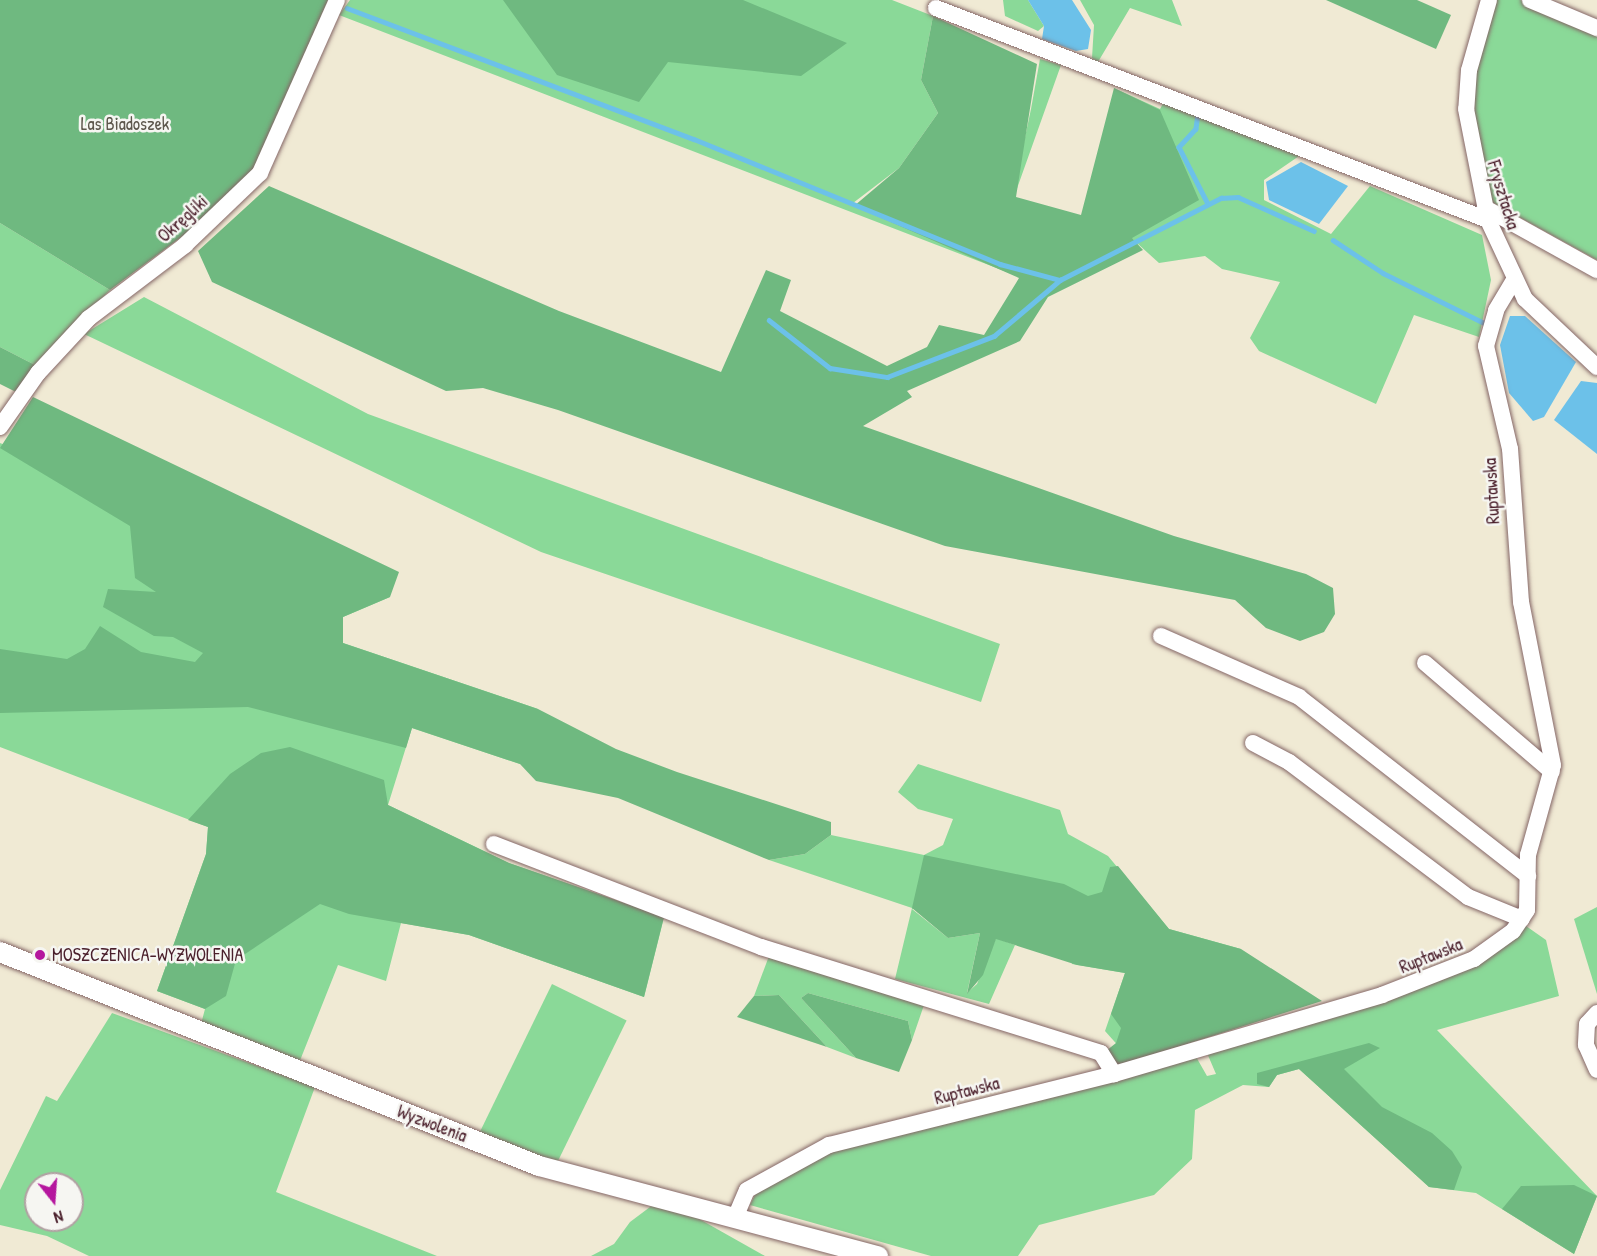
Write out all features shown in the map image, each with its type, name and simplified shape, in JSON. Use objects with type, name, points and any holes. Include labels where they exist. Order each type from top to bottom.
[{"type":"street","name":"Okręgliki","points":[[0,427],[38,373],[89,318],[177,252],[260,173],[337,0]]},
{"type":"street","name":"Frysztacka","points":[[1489,0],[1469,70],[1466,109],[1486,214],[1513,282],[1597,367]]},
{"type":"street","points":[[1530,0],[1597,28]]},
{"type":"street","points":[[936,8],[1486,214],[1597,270]]},
{"type":"street","name":"Ruptawska","points":[[735,1218],[747,1190],[829,1145],[1114,1074],[1409,986],[1486,953],[1522,919],[1531,836],[1552,772],[1521,602],[1510,449],[1486,346],[1496,310],[1513,282]]},
{"type":"street","points":[[1161,636],[1299,697],[1528,876]]},
{"type":"street","points":[[1425,663],[1552,772]]},
{"type":"street","points":[[1253,743],[1289,762],[1468,897],[1522,919]]},
{"type":"street","points":[[494,844],[761,947],[1101,1053],[1114,1074]]},
{"type":"street","name":"Wyzwolenia","points":[[0,952],[539,1166],[878,1256]]},
{"type":"street","points":[[1597,1013],[1587,1024],[1586,1045],[1597,1070]]},
{"type":"green space","name":"Las Biadoszek","points":[[0,0],[328,0],[247,188],[110,290],[0,223]]},
{"type":"green space","points":[[350,0],[892,0],[933,16],[921,80],[938,113],[899,168],[853,203],[1020,277],[339,15]]},
{"type":"green space","points":[[503,0],[743,0],[847,43],[801,76],[668,62],[639,102],[557,75]]},
{"type":"green space","points":[[1003,0],[1028,0],[1044,26],[1038,31],[1005,16]]},
{"type":"green space","points":[[1080,0],[1172,0],[1182,26],[1130,8],[1098,62],[1092,58],[1094,25]]},
{"type":"green space","points":[[1326,0],[1417,0],[1451,15],[1436,49]]},
{"type":"green space","points":[[1495,0],[1520,0],[1597,23],[1597,260],[1490,201],[1474,125],[1475,76]]},
{"type":"green space","points":[[933,16],[1037,64],[1016,197],[1081,215],[1114,88],[1160,110],[1199,200],[1132,238],[1143,250],[1048,297],[1020,341],[907,391],[912,397],[863,426],[1174,536],[1306,574],[1333,588],[1335,614],[1324,632],[1300,641],[1266,628],[1235,600],[945,546],[558,410],[483,388],[446,391],[212,282],[198,251],[269,186],[559,311],[721,372],[766,270],[791,280],[780,311],[887,366],[927,347],[939,325],[984,335],[1019,278],[854,206],[899,168],[938,113],[921,80]]},
{"type":"green space","points":[[1040,59],[1061,65],[1010,208],[1031,109]]},
{"type":"green space","points":[[1114,88],[1160,109],[1165,100],[1302,154],[1264,180],[1264,200],[1331,234],[1370,186],[1482,235],[1491,280],[1479,337],[1414,315],[1376,404],[1259,351],[1250,338],[1280,282],[1222,269],[1205,256],[1159,263],[1127,234]]},
{"type":"green space","points":[[0,223],[110,290],[35,365],[0,347]]},
{"type":"green space","points":[[144,297],[368,414],[1000,644],[981,702],[541,552],[84,334]]},
{"type":"green space","points":[[0,347],[35,365],[16,392],[0,384]]},
{"type":"green space","points":[[33,397],[399,572],[390,597],[343,617],[343,643],[538,709],[616,749],[677,772],[831,822],[831,835],[805,854],[769,860],[618,798],[536,781],[520,764],[412,728],[406,748],[248,707],[0,713],[0,649],[67,659],[85,649],[100,626],[141,652],[195,662],[203,653],[173,637],[154,636],[103,607],[108,589],[156,592],[135,578],[130,526],[0,448]]},
{"type":"green space","points":[[0,443],[390,597],[343,617],[343,643],[538,709],[520,764],[412,728],[388,805],[509,863],[664,917],[644,997],[469,935],[401,923],[386,981],[338,965],[299,1063],[201,1024],[205,1009],[157,991],[206,854],[208,827],[0,747]]},
{"type":"green space","points":[[290,747],[384,780],[388,805],[509,863],[664,917],[644,997],[469,935],[349,914],[320,904],[236,960],[226,996],[205,1009],[157,991],[206,854],[208,827],[188,820],[230,774],[261,753]]},
{"type":"green space","points":[[918,764],[1060,810],[1068,834],[1108,856],[1169,929],[1241,949],[1130,1059],[1105,1031],[1125,973],[1072,964],[1063,884],[912,909],[948,938],[980,933],[967,993],[977,984],[996,938],[1015,945],[989,1004],[895,979],[912,908],[769,860],[805,854],[831,835],[924,855],[943,845],[953,819],[918,809],[898,792]]},
{"type":"green space","points":[[924,855],[1064,884],[1088,896],[1102,892],[1110,867],[1118,866],[1169,929],[1241,949],[1322,1001],[1118,1066],[1106,1051],[1116,1043],[1121,1028],[1111,1014],[1125,973],[1077,965],[996,939],[983,975],[967,994],[980,933],[948,938],[912,908]]},
{"type":"green space","points":[[1597,907],[1597,994],[1574,919]]},
{"type":"green space","points":[[1526,926],[1546,940],[1559,996],[1437,1030],[1597,1196],[1574,1254],[1476,1193],[1429,1187],[1299,1069],[1277,1075],[1269,1087],[1243,1085],[1195,1110],[1192,1159],[1154,1195],[1039,1225],[1018,1256],[931,1256],[750,1205],[757,1191],[829,1151],[1195,1055],[1207,1076],[1216,1074],[1207,1053],[1477,964]]},
{"type":"green space","points":[[769,956],[924,1005],[912,1040],[908,1021],[808,993],[801,998],[856,1058],[827,1047],[779,995],[754,996]]},
{"type":"green space","points":[[552,984],[627,1020],[554,1170],[479,1133]]},
{"type":"green space","points":[[808,993],[908,1021],[912,1040],[899,1072],[856,1058],[801,998]]},
{"type":"green space","points":[[779,995],[827,1047],[737,1017],[754,996]]},
{"type":"green space","points":[[112,1013],[315,1087],[276,1192],[437,1256],[89,1256],[47,1236],[30,1232],[84,1232],[84,1172],[24,1172],[24,1231],[0,1225],[0,1190],[46,1096],[57,1101]]},
{"type":"green space","points":[[1369,1043],[1380,1048],[1344,1069],[1382,1107],[1432,1133],[1452,1151],[1462,1167],[1454,1190],[1429,1187],[1299,1069],[1277,1075],[1269,1087],[1257,1084],[1257,1073]]},
{"type":"green space","points":[[1574,1185],[1597,1196],[1574,1254],[1502,1209],[1521,1186]]},
{"type":"green space","points":[[662,1198],[765,1256],[591,1256],[614,1244],[630,1222]]},
{"type":"water","points":[[1028,0],[1072,0],[1091,30],[1088,49],[1076,51],[1042,39],[1044,26]]},
{"type":"water","points":[[1301,162],[1348,186],[1319,224],[1269,200],[1266,182]]},
{"type":"water","points":[[1510,316],[1525,316],[1576,362],[1544,417],[1533,421],[1509,393],[1500,345]]},
{"type":"water","points":[[1581,381],[1597,383],[1597,454],[1554,420]]},
{"type":"waterway","points":[[347,8],[694,139],[1000,264],[1060,280]]},
{"type":"waterway","points":[[1198,114],[1196,129],[1179,147],[1208,204]]},
{"type":"waterway","points":[[769,320],[830,368],[887,377],[994,336],[1060,280],[1221,198],[1238,197],[1314,231]]},
{"type":"waterway","points":[[1333,240],[1383,273],[1484,323]]},
{"type":"place","name":"MOSZCZENICA-WYZWOLENIA","points":[[40,955]]}]
